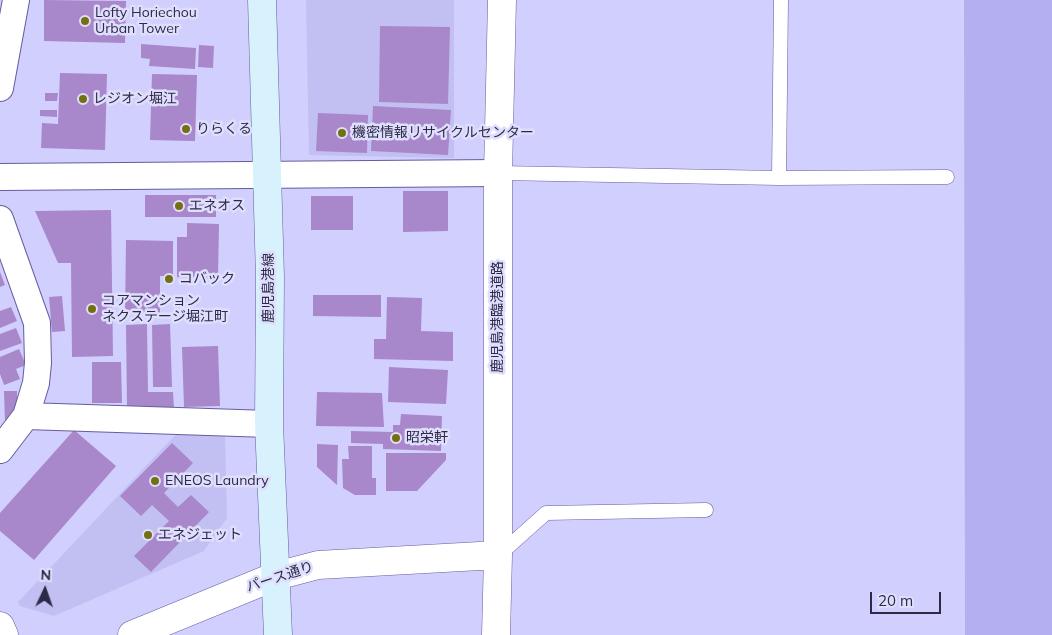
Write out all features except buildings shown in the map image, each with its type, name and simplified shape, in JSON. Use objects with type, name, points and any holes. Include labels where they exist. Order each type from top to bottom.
[{"type":"main road","name":"鹿児島港線","points":[[262,0],[270,277],[269,424],[278,635]]},
{"type":"street","points":[[0,88],[16,0]]},
{"type":"street","name":"鹿児島港臨港道路","points":[[496,635],[498,555],[498,172],[502,0]]},
{"type":"street","points":[[0,177],[498,172]]},
{"type":"street","points":[[0,219],[37,323],[36,383],[26,416],[0,450]]},
{"type":"street","points":[[26,416],[269,424]]},
{"type":"street","name":"パース通り","points":[[132,635],[276,576],[318,564],[498,555]]},
{"type":"street","points":[[0,626],[4,635]]},
{"type":"lane","points":[[779,178],[781,0]]},
{"type":"lane","points":[[498,172],[779,178],[947,177]]},
{"type":"lane","points":[[498,555],[546,513],[706,510]]},
{"type":"shaded area","points":[[306,0],[454,0],[454,158],[309,155]]},
{"type":"shaded area","points":[[964,0],[1052,0],[1052,635],[965,635]]},
{"type":"shaded area","name":"エネジェット","points":[[178,432],[225,434],[227,518],[204,551],[54,616],[20,606],[18,602]]},
{"type":"place","name":"Lofty Horiechou Urban Tower","points":[[85,21]]},
{"type":"place","name":"レジオン堀江","points":[[83,99]]},
{"type":"place","name":"りらくる","points":[[186,129]]},
{"type":"place","name":"機密情報リサイクルセンター","points":[[342,133]]},
{"type":"place","name":"エネオス","points":[[179,206]]},
{"type":"place","name":"コバック","points":[[169,279]]},
{"type":"place","name":"コアマンション ネクステージ堀江町","points":[[92,309]]},
{"type":"place","name":"昭栄軒","points":[[396,438]]},
{"type":"place","name":"ENEOS Laundry","points":[[155,481]]},
{"type":"place","name":"エネジェット","points":[[148,535]]}]
